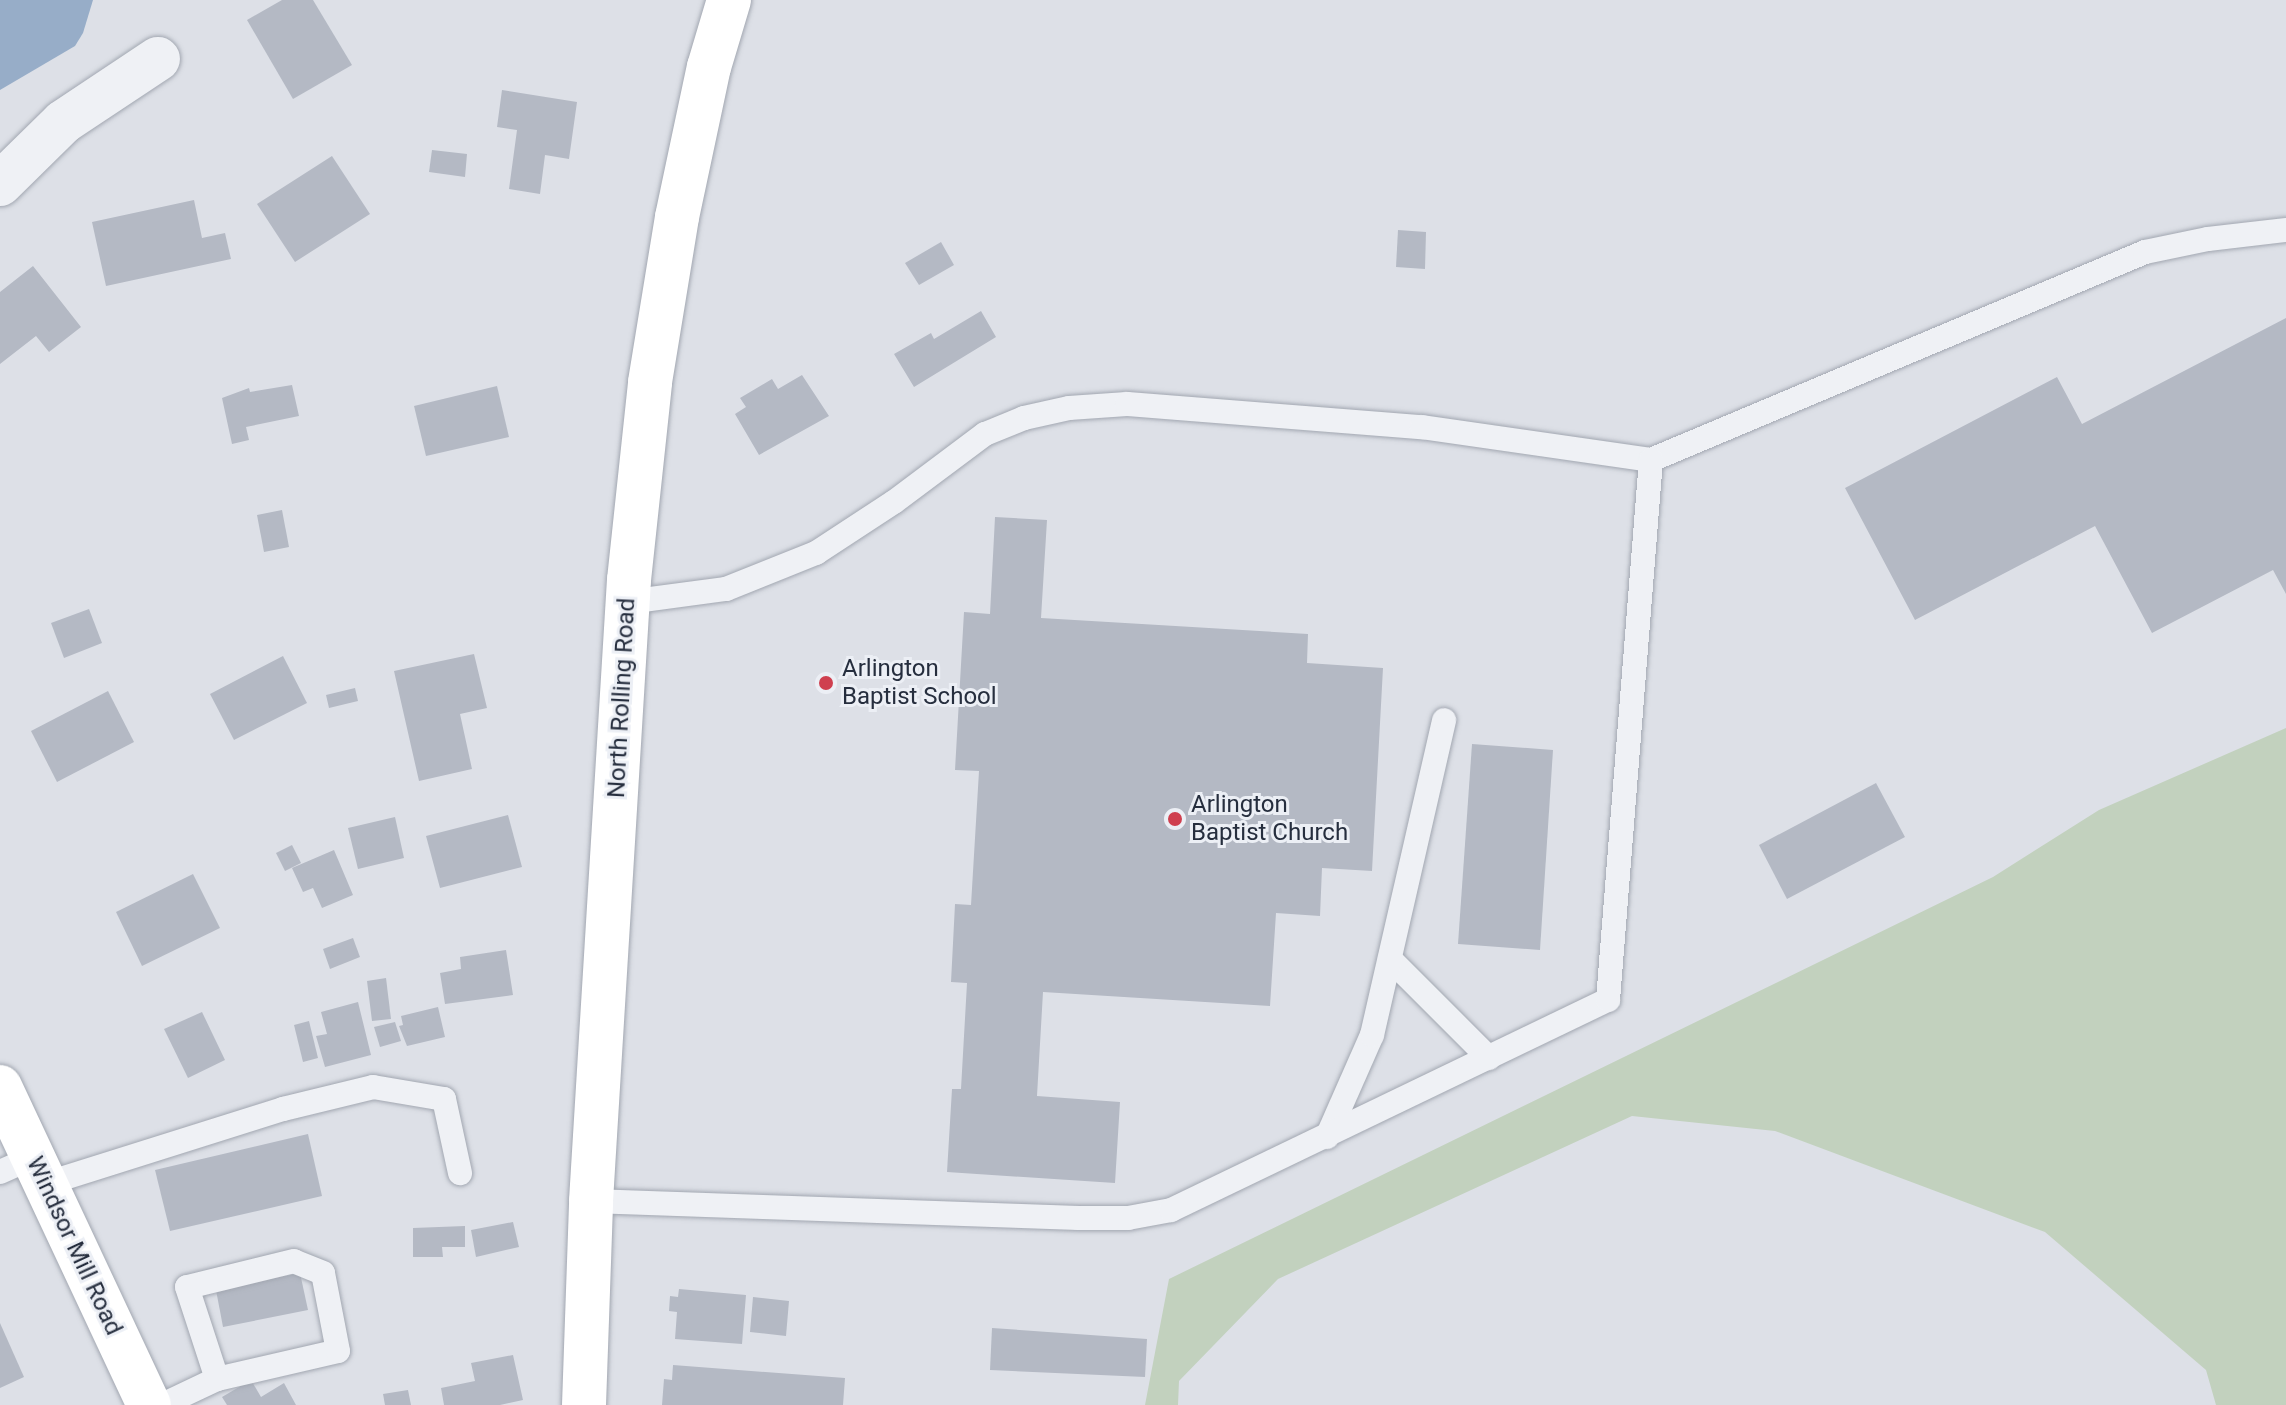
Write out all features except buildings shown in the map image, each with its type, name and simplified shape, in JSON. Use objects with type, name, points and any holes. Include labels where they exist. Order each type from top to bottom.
[{"type":"main road","name":"North Rolling Road","points":[[584,1405],[591,1201],[628,602],[650,382],[677,217],[709,67],[729,0]]},
{"type":"main road","name":"Windsor Mill Road","points":[[0,1087],[26,1171],[149,1405]]},
{"type":"street","points":[[0,184],[63,122],[158,59]]},
{"type":"lane","points":[[628,602],[726,589],[816,553],[894,502],[985,434],[1024,418],[1069,408],[1127,404],[1422,427],[1651,460],[2145,252],[2208,239],[2286,230]]},
{"type":"lane","points":[[591,1201],[1128,1218],[1171,1210],[1608,1000],[1651,460]]},
{"type":"lane","points":[[1327,1137],[1372,1035],[1444,720]]},
{"type":"lane","points":[[1390,959],[1489,1058]]},
{"type":"lane","points":[[26,1171],[373,1087],[444,1099],[460,1173]]},
{"type":"lane","points":[[162,1405],[217,1379],[338,1351],[323,1273],[294,1261],[187,1287],[217,1379]]},
{"type":"green space","points":[[2286,728],[2286,1405],[2216,1405],[2206,1370],[2045,1232],[1775,1131],[1632,1116],[1278,1279],[1179,1381],[1178,1405],[1145,1405],[1169,1279],[1993,877],[2099,810]]},
{"type":"water","points":[[0,0],[93,0],[83,33],[75,46],[0,90]]},
{"type":"place","name":"Arlington Baptist School","points":[[826,683]]},
{"type":"place","name":"Arlington Baptist Church","points":[[1175,819]]}]
